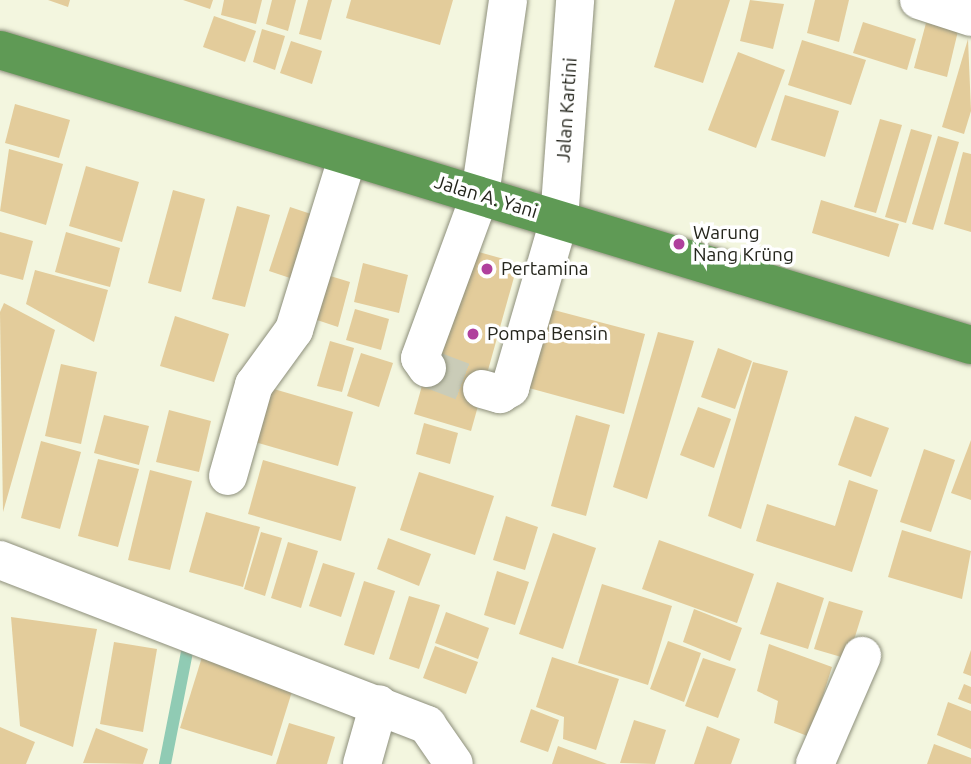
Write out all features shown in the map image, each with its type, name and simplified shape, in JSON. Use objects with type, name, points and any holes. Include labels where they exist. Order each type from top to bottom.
[{"type":"highway","name":"Jalan A. Yani","points":[[0,50],[971,345]]},
{"type":"street","points":[[428,368],[420,358],[480,195],[508,0]]},
{"type":"street","name":"Jalan Kartini","points":[[482,390],[500,394],[510,388],[559,220],[575,0]]},
{"type":"street","points":[[919,0],[971,18]]},
{"type":"street","points":[[228,476],[254,385],[294,330],[348,156]]},
{"type":"street","points":[[0,560],[380,704],[434,729],[454,764]]},
{"type":"street","points":[[815,764],[862,656]]},
{"type":"street","points":[[362,764],[380,704]]},
{"type":"building","points":[[48,0],[70,0],[68,7]]},
{"type":"building","points":[[183,0],[213,0],[210,9]]},
{"type":"building","points":[[224,0],[262,0],[256,24],[221,15]]},
{"type":"building","points":[[272,0],[296,0],[288,31],[266,24]]},
{"type":"building","points":[[308,0],[332,0],[321,40],[299,34]]},
{"type":"building","points":[[351,0],[453,0],[440,45],[346,18]]},
{"type":"building","points":[[675,0],[730,0],[703,83],[654,67]]},
{"type":"building","points":[[750,0],[784,4],[773,49],[740,41]]},
{"type":"building","points":[[815,0],[849,0],[839,42],[807,33]]},
{"type":"building","points":[[214,16],[256,31],[245,62],[203,47]]},
{"type":"building","points":[[863,22],[916,39],[907,70],[853,53]]},
{"type":"building","points":[[926,23],[958,31],[947,77],[914,68]]},
{"type":"building","points":[[262,29],[285,36],[275,70],[253,62]]},
{"type":"building","points":[[968,39],[971,111],[964,134],[942,127]]},
{"type":"building","points":[[802,40],[866,60],[851,105],[788,85]]},
{"type":"building","points":[[291,41],[322,51],[312,84],[280,73]]},
{"type":"building","points":[[738,52],[785,70],[756,148],[708,130]]},
{"type":"building","points":[[785,95],[839,111],[825,157],[771,140]]},
{"type":"building","points":[[15,104],[70,120],[59,158],[5,143]]},
{"type":"building","points":[[880,119],[902,125],[876,213],[854,207]]},
{"type":"building","points":[[911,129],[932,135],[906,223],[885,217]]},
{"type":"building","points":[[938,136],[959,142],[933,230],[912,224]]},
{"type":"building","points":[[9,149],[63,164],[46,225],[0,211]]},
{"type":"building","points":[[963,152],[971,154],[971,232],[944,224]]},
{"type":"building","points":[[86,166],[139,182],[122,242],[69,226]]},
{"type":"building","points":[[173,190],[205,199],[181,292],[148,283]]},
{"type":"building","points":[[821,200],[899,224],[889,257],[812,233]]},
{"type":"building","points":[[237,206],[270,215],[245,307],[212,299]]},
{"type":"building","points":[[290,207],[320,217],[299,281],[269,271]]},
{"type":"building","points":[[0,232],[33,241],[23,280],[0,274]]},
{"type":"building","points":[[66,232],[120,248],[110,287],[55,272]]},
{"type":"building","points":[[461,247],[518,263],[471,431],[414,414]]},
{"type":"building","points":[[363,263],[408,275],[399,313],[354,302]]},
{"type":"building","points":[[35,270],[108,290],[94,342],[26,304]]},
{"type":"building","points":[[327,275],[350,282],[338,327],[314,319]]},
{"type":"building","points":[[4,303],[55,330],[3,512],[0,312]]},
{"type":"building","points":[[355,309],[389,319],[381,350],[346,340]]},
{"type":"building","points":[[550,309],[645,334],[624,414],[529,388]]},
{"type":"building","points":[[175,316],[229,334],[214,382],[160,366]]},
{"type":"building","points":[[658,332],[694,341],[647,499],[613,487]]},
{"type":"building","points":[[330,341],[354,348],[342,392],[317,386]]},
{"type":"building","points":[[718,348],[752,361],[735,409],[701,397]]},
{"type":"building","points":[[361,353],[393,363],[379,407],[347,396]]},
{"type":"building","points":[[753,362],[788,371],[741,529],[708,516]]},
{"type":"building","points":[[61,364],[97,372],[81,444],[45,436]]},
{"type":"building","points":[[260,385],[353,412],[338,466],[244,439]]},
{"type":"building","points":[[698,407],[731,419],[714,468],[680,455]]},
{"type":"building","points":[[169,410],[211,421],[199,472],[156,462]]},
{"type":"building","points":[[104,415],[149,426],[139,465],[94,453]]},
{"type":"building","points":[[576,415],[610,425],[586,516],[551,506]]},
{"type":"building","points":[[855,416],[889,428],[871,477],[838,465]]},
{"type":"building","points":[[424,423],[458,433],[450,464],[416,454]]},
{"type":"building","points":[[971,440],[971,500],[951,493]]},
{"type":"building","points":[[41,441],[81,452],[60,529],[21,518]]},
{"type":"building","points":[[924,449],[955,460],[931,532],[900,522]]},
{"type":"building","points":[[98,459],[139,469],[118,547],[78,536]]},
{"type":"building","points":[[263,460],[356,487],[341,541],[248,514]]},
{"type":"building","points":[[150,470],[192,481],[170,570],[128,560]]},
{"type":"building","points":[[419,472],[494,496],[475,555],[400,530]]},
{"type":"building","points":[[849,480],[878,490],[852,572],[756,541],[767,504],[835,526]]},
{"type":"building","points":[[206,512],[260,527],[243,587],[189,572]]},
{"type":"building","points":[[506,516],[538,527],[525,570],[493,560]]},
{"type":"building","points":[[902,530],[971,551],[962,599],[888,577]]},
{"type":"building","points":[[261,532],[282,538],[265,596],[244,589]]},
{"type":"building","points":[[553,533],[596,548],[563,649],[519,634]]},
{"type":"building","points":[[388,538],[431,554],[419,586],[377,569]]},
{"type":"building","points":[[659,540],[754,574],[737,623],[642,589]]},
{"type":"building","points":[[288,542],[318,551],[301,608],[271,598]]},
{"type":"building","points":[[323,563],[355,573],[341,617],[309,606]]},
{"type":"building","points":[[497,571],[529,582],[515,625],[484,615]]},
{"type":"building","points":[[364,581],[395,591],[374,655],[344,645]]},
{"type":"building","points":[[777,582],[824,598],[808,649],[760,634]]},
{"type":"building","points":[[602,584],[672,606],[648,685],[578,663]]},
{"type":"building","points":[[409,596],[440,605],[419,669],[389,659]]},
{"type":"building","points":[[829,601],[863,611],[848,659],[814,649]]},
{"type":"building","points":[[694,609],[742,628],[730,661],[683,642]]},
{"type":"building","points":[[446,612],[489,628],[478,659],[435,643]]},
{"type":"building","points":[[11,617],[97,629],[73,747],[20,726]]},
{"type":"building","points":[[668,641],[701,653],[684,702],[650,689]]},
{"type":"building","points":[[114,642],[157,649],[143,732],[100,724]]},
{"type":"building","points":[[769,644],[832,667],[810,737],[774,723],[778,701],[757,691]]},
{"type":"building","points":[[435,646],[478,662],[466,694],[423,678]]},
{"type":"building","points":[[971,650],[971,676],[963,673]]},
{"type":"building","points":[[202,657],[294,685],[272,756],[180,728]]},
{"type":"building","points":[[552,657],[619,679],[596,750],[563,739],[564,717],[536,707]]},
{"type":"building","points":[[703,658],[736,669],[718,718],[685,706]]},
{"type":"building","points":[[964,684],[971,687],[971,704],[958,699]]},
{"type":"building","points":[[948,702],[971,711],[971,749],[937,735]]},
{"type":"building","points":[[531,709],[559,720],[548,752],[520,742]]},
{"type":"building","points":[[634,720],[666,730],[655,764],[620,763]]},
{"type":"building","points":[[289,723],[335,737],[327,764],[276,764]]},
{"type":"building","points":[[707,726],[740,739],[731,764],[694,764]]},
{"type":"building","points":[[0,727],[35,742],[26,764],[0,764]]},
{"type":"building","points":[[96,728],[148,749],[143,764],[83,763]]},
{"type":"building","points":[[934,744],[971,758],[971,764],[927,764]]},
{"type":"building","points":[[558,746],[607,764],[552,764]]},
{"type":"waterway","points":[[165,764],[187,652]]},
{"type":"tunnel","points":[[427,368],[482,389]]},
{"type":"place","name":"Warung Nang Krüng","points":[[679,244]]},
{"type":"place","name":"Pertamina","points":[[487,269]]},
{"type":"place","name":"Pompa Bensin","points":[[473,334]]}]
